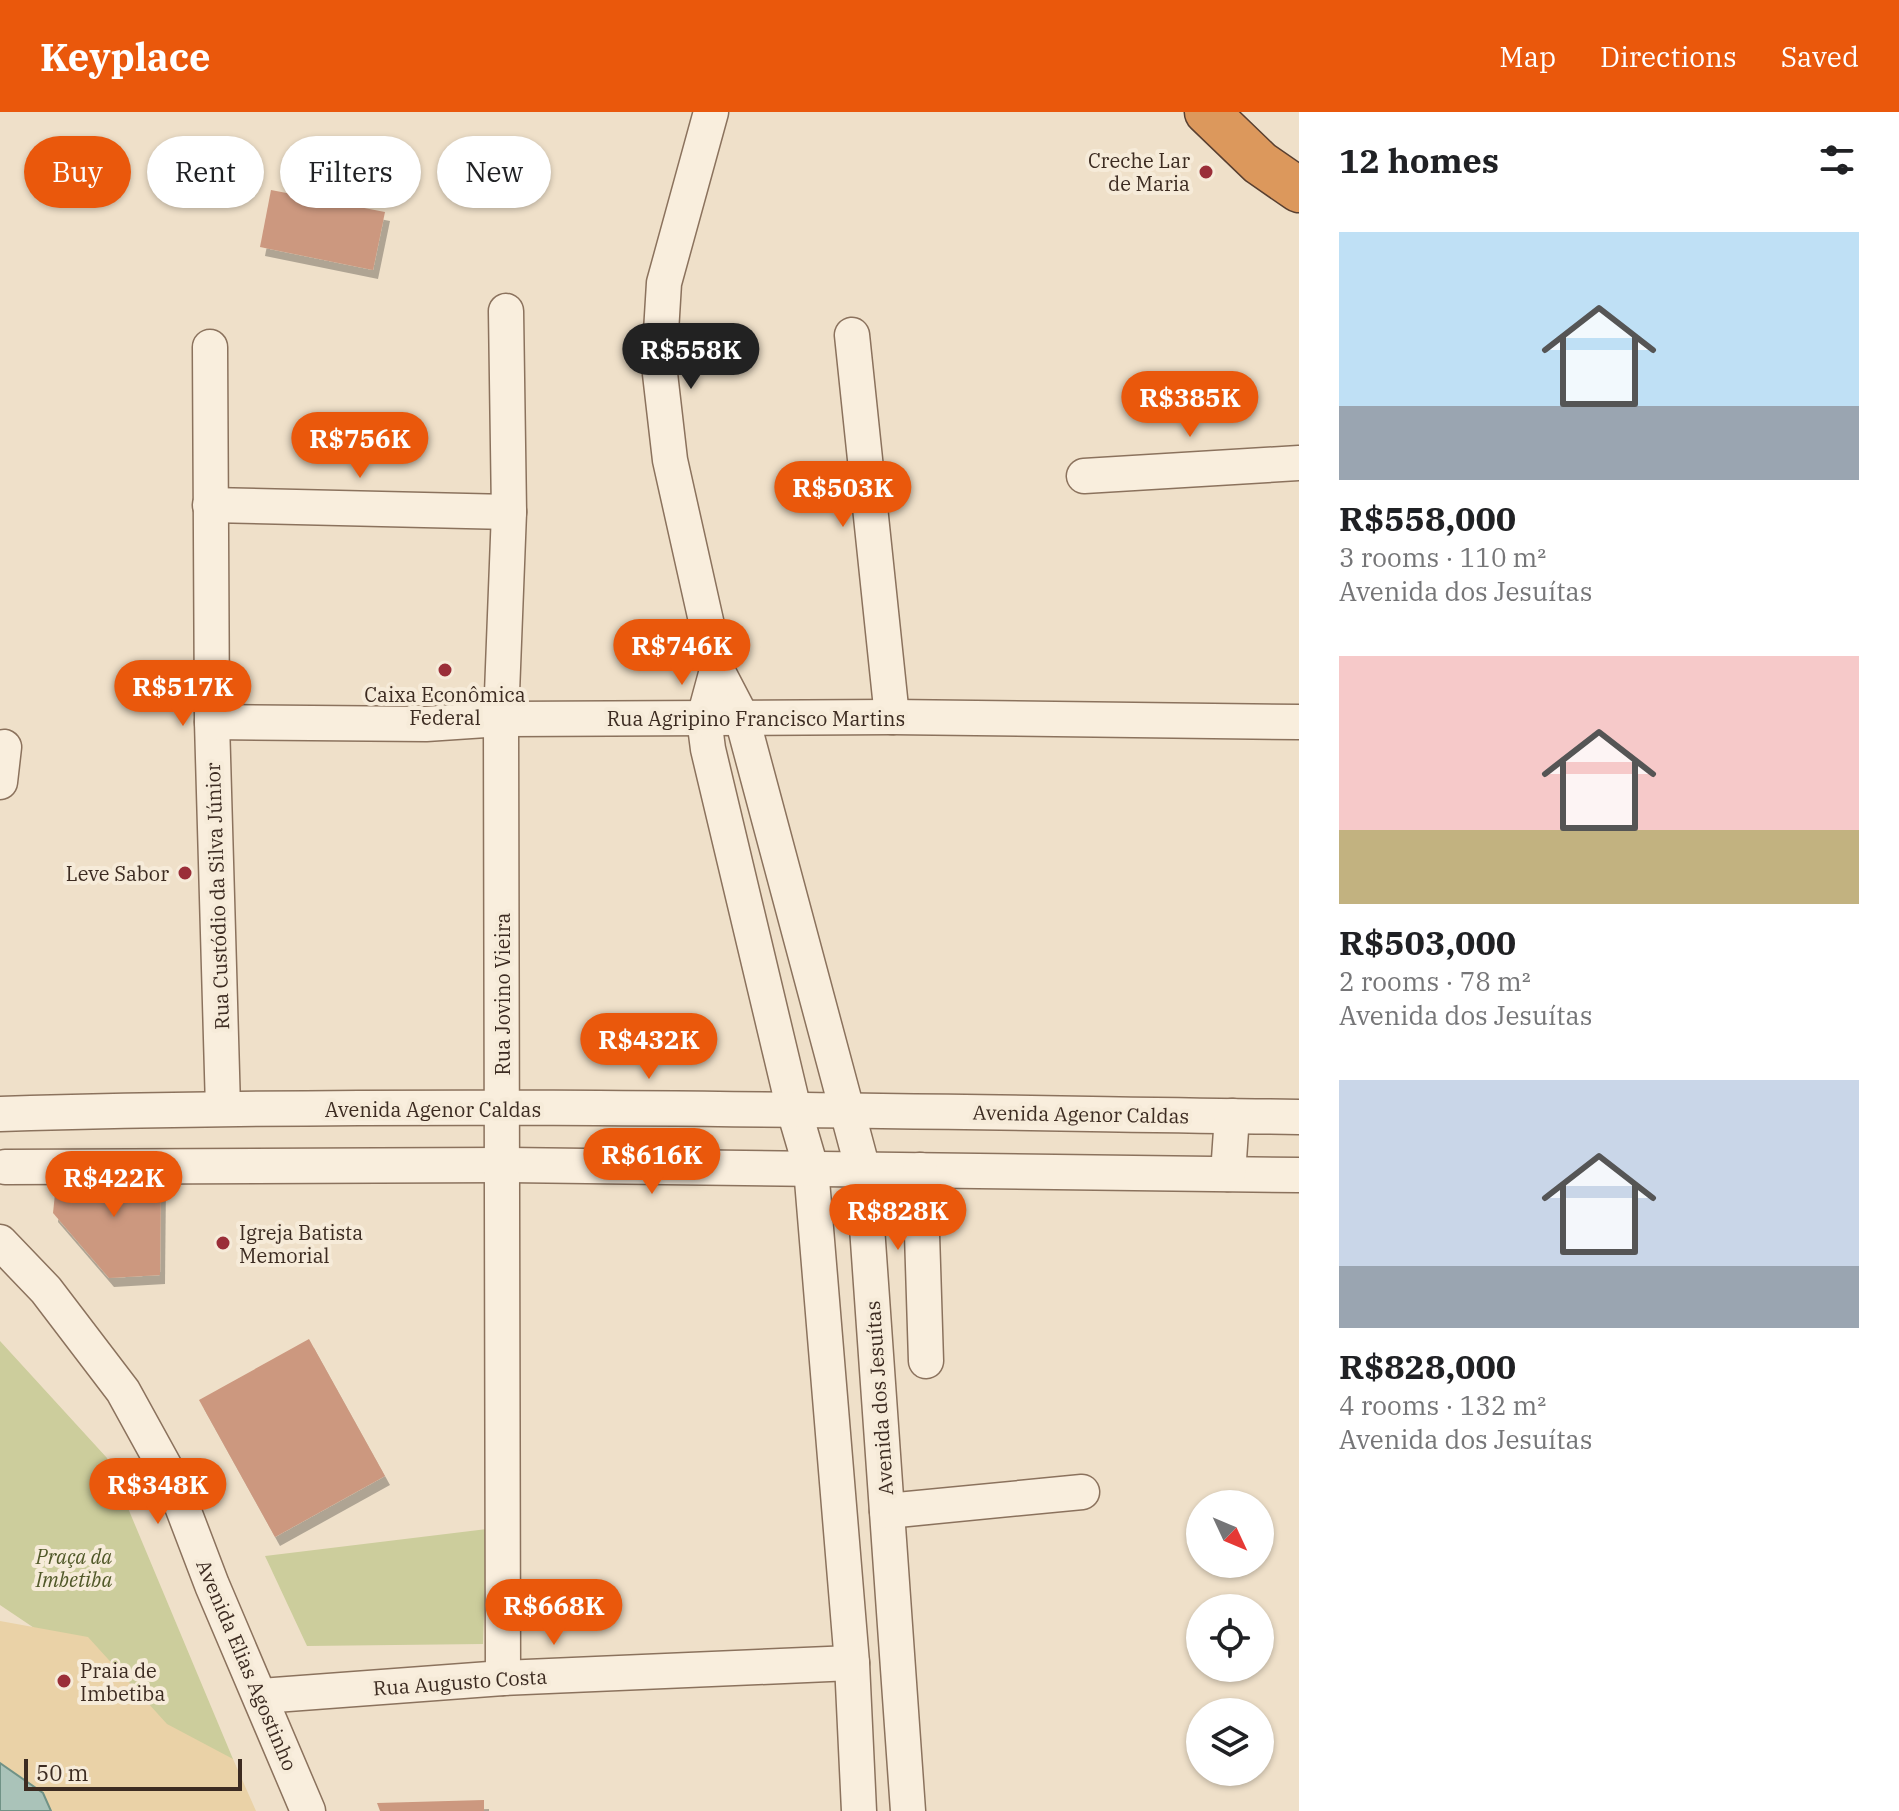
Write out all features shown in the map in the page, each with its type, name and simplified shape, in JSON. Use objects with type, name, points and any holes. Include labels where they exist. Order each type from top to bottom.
[{"type":"highway","points":[[1207,112],[1260,163],[1299,190]]},
{"type":"street","name":"Avenida dos Jesuítas","points":[[711,112],[664,283],[659,365],[670,460],[717,670],[742,718],[863,1170],[908,1811]]},
{"type":"street","name":"Rua Jovino Vieira","points":[[503,1678],[501,719],[509,512],[506,311]]},
{"type":"street","points":[[852,335],[892,717]]},
{"type":"street","name":"Rua Custódio da Silva Júnior","points":[[210,347],[212,722],[223,1108]]},
{"type":"street","points":[[1084,476],[1299,463]]},
{"type":"street","points":[[210,505],[509,512]]},
{"type":"street","name":"Avenida dos Jesuítas","points":[[717,670],[704,718],[794,1110],[811,1168],[852,1663],[859,1811]]},
{"type":"street","name":"Rua Agripino Francisco Martins","points":[[212,722],[426,724],[501,719],[892,717],[1299,722]]},
{"type":"street","points":[[0,782],[4,747]]},
{"type":"street","name":"Avenida Agenor Caldas","points":[[0,1114],[223,1108],[847,1110],[1299,1117]]},
{"type":"street","points":[[1228,1174],[1232,1116]]},
{"type":"street","points":[[0,1123],[8,1139],[2,1170],[502,1165],[1299,1175]]},
{"type":"street","points":[[920,1170],[926,1361]]},
{"type":"street","name":"Avenida Elias Agostinho","points":[[0,1242],[46,1290],[123,1391],[172,1480],[212,1585],[308,1811]]},
{"type":"street","points":[[887,1511],[1082,1492]]},
{"type":"street","name":"Rua Augusto Costa","points":[[261,1696],[503,1678],[852,1663]]},
{"type":"green space","name":"Praça da Imbetiba","points":[[0,1341],[107,1458],[233,1759],[203,1765],[55,1642],[0,1605]]},
{"type":"green space","points":[[487,1529],[483,1644],[307,1646],[265,1556]]},
{"type":"sand","name":"Praia de Imbetiba","points":[[0,1621],[88,1637],[167,1724],[233,1759],[256,1811],[51,1811],[43,1793],[0,1763]]},
{"type":"shaded area","points":[[0,1763],[43,1793],[51,1811],[0,1811]]},
{"type":"building","points":[[271,190],[280,192],[280,208],[364,208],[385,212],[373,270],[260,247]]},
{"type":"building","points":[[78,1170],[161,1174],[160,1275],[109,1278],[53,1213],[56,1184]]},
{"type":"building","points":[[309,1339],[385,1476],[275,1537],[199,1400]]},
{"type":"building","points":[[484,1800],[484,1811],[380,1811],[377,1803]]},
{"type":"place","name":"Creche Lar de Maria","points":[[1206,172]]},
{"type":"place","name":"Caixa Econômica Federal","points":[[445,670]]},
{"type":"place","name":"Leve Sabor","points":[[185,873]]},
{"type":"place","name":"Igreja Batista Memorial","points":[[223,1243]]},
{"type":"place","name":"Praia de Imbetiba","points":[[64,1681]]}]
